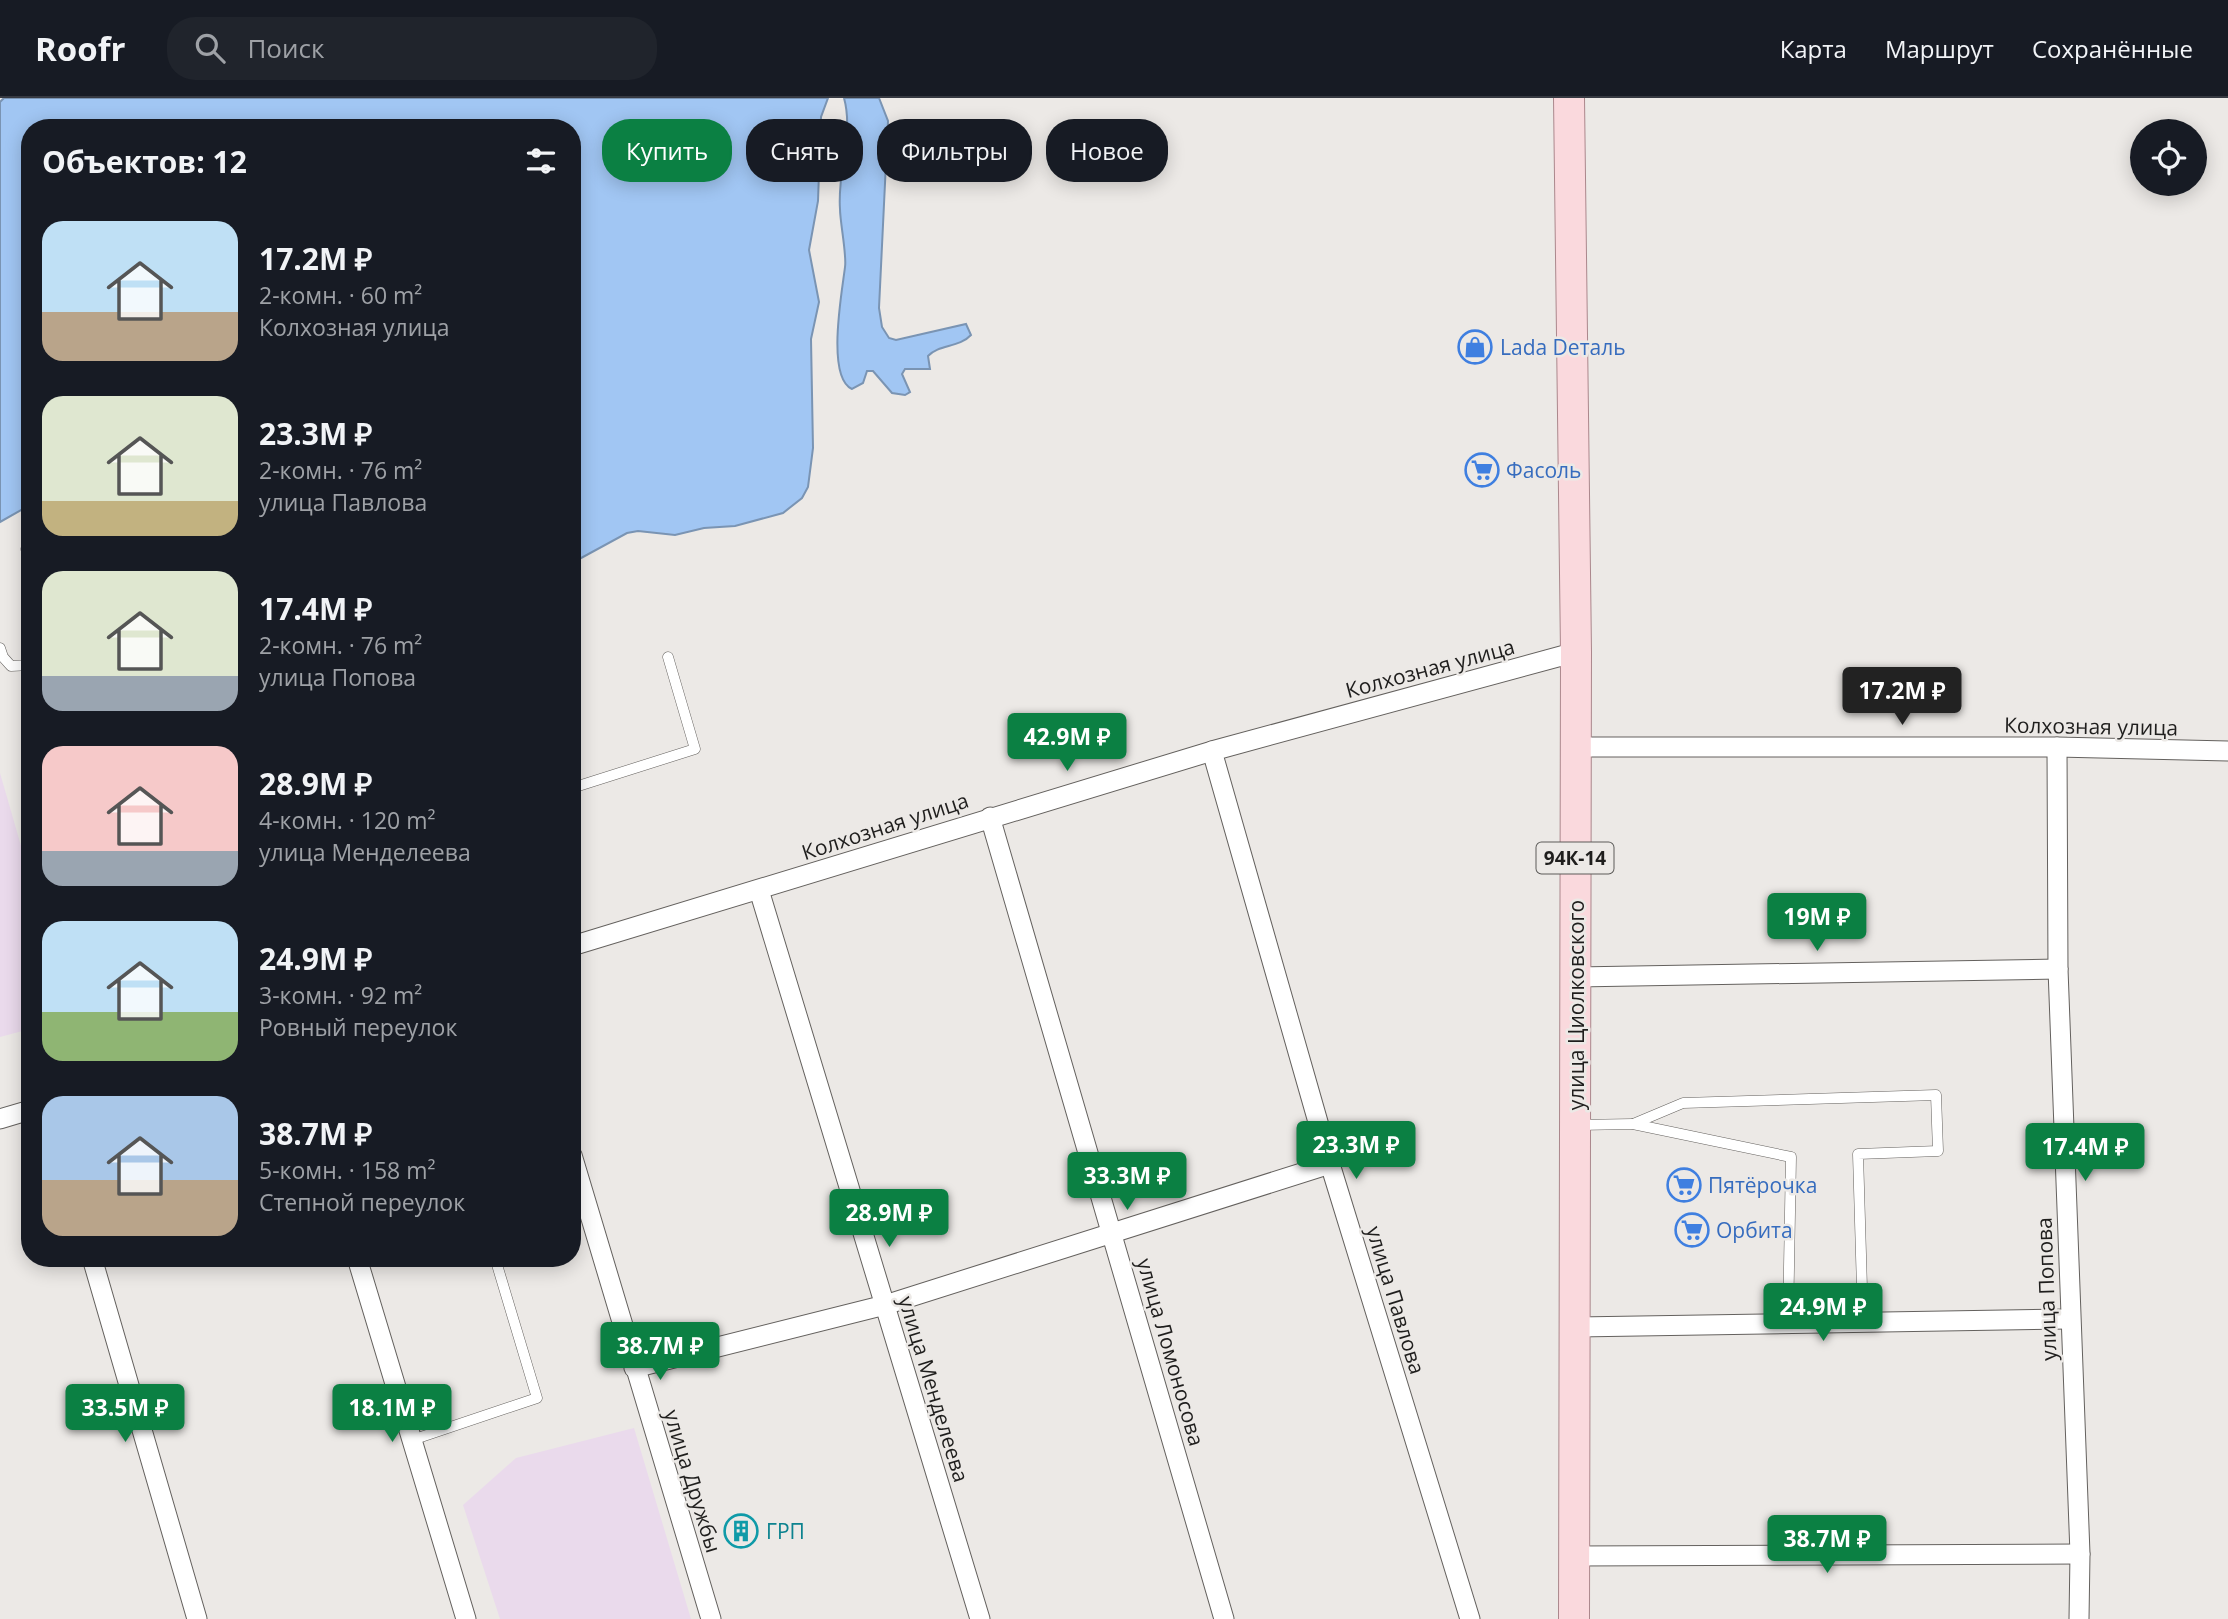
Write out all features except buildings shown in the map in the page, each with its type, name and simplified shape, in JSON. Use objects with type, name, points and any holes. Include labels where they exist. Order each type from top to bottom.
[{"type":"main road","name":"улица Циолковского","points":[[1570,98],[1576,652],[1577,1326],[1574,1619]]},
{"type":"street","name":"Колхозная улица","points":[[581,943],[1212,751],[1576,652]]},
{"type":"street","name":"Колхозная улица","points":[[1575,747],[2057,747],[2228,751]]},
{"type":"street","name":"улица Попова","points":[[2057,747],[2058,969],[2069,1319],[2080,1554],[2079,1619]]},
{"type":"street","name":"улица Павлова","points":[[1212,751],[1330,1164],[1470,1619]]},
{"type":"street","name":"улица Ломоносова","points":[[990,817],[1224,1619]]},
{"type":"street","name":"улица Менделеева","points":[[759,890],[980,1619]]},
{"type":"street","points":[[1576,977],[2058,969]]},
{"type":"street","points":[[0,1119],[21,1113]]},
{"type":"street","points":[[634,1368],[885,1305],[1330,1164]]},
{"type":"street","name":"улица Дружбы","points":[[581,1186],[711,1619]]},
{"type":"street","points":[[95,1267],[197,1619]]},
{"type":"street","points":[[360,1267],[466,1619]]},
{"type":"street","points":[[1577,1326],[2069,1319]]},
{"type":"street","points":[[1574,1556],[2080,1554]]},
{"type":"lane","points":[[0,648],[3,657],[11,666],[21,665]]},
{"type":"lane","points":[[581,785],[695,749],[668,657]]},
{"type":"lane","points":[[1633,1124],[1683,1103],[1937,1095],[1938,1151],[1858,1154],[1863,1322]]},
{"type":"lane","points":[[1576,1125],[1633,1124],[1791,1157],[1788,1323]]},
{"type":"lane","points":[[412,1440],[537,1398],[498,1267]]},
{"type":"shaded area","points":[[0,773],[21,846],[21,1031],[0,1037]]},
{"type":"shaded area","points":[[634,1428],[691,1619],[500,1619],[463,1505],[516,1458]]},
{"type":"water","points":[[4,98],[828,98],[821,119],[746,119],[746,182],[819,182],[809,250],[819,302],[811,339],[813,448],[808,487],[802,498],[783,513],[735,526],[704,528],[675,535],[638,531],[627,533],[581,558],[581,119],[21,119],[21,510],[0,522],[0,102]]},
{"type":"water","points":[[844,98],[879,98],[887,119],[877,119],[877,182],[885,182],[879,308],[882,327],[889,338],[896,340],[966,324],[971,335],[928,356],[930,369],[905,369],[902,374],[910,392],[905,395],[892,393],[873,371],[867,371],[863,383],[852,389],[844,381],[840,368],[838,333],[845,262],[840,215],[841,182],[863,182],[863,119],[847,119]]},
{"type":"place","name":"Lada Dеталь","points":[[1475,347]]},
{"type":"place","name":"Фасоль","points":[[1482,470]]},
{"type":"place","name":"Пятёрочка","points":[[1684,1185]]},
{"type":"place","name":"Орбита","points":[[1692,1230]]},
{"type":"place","name":"ГРП","points":[[741,1531]]}]
